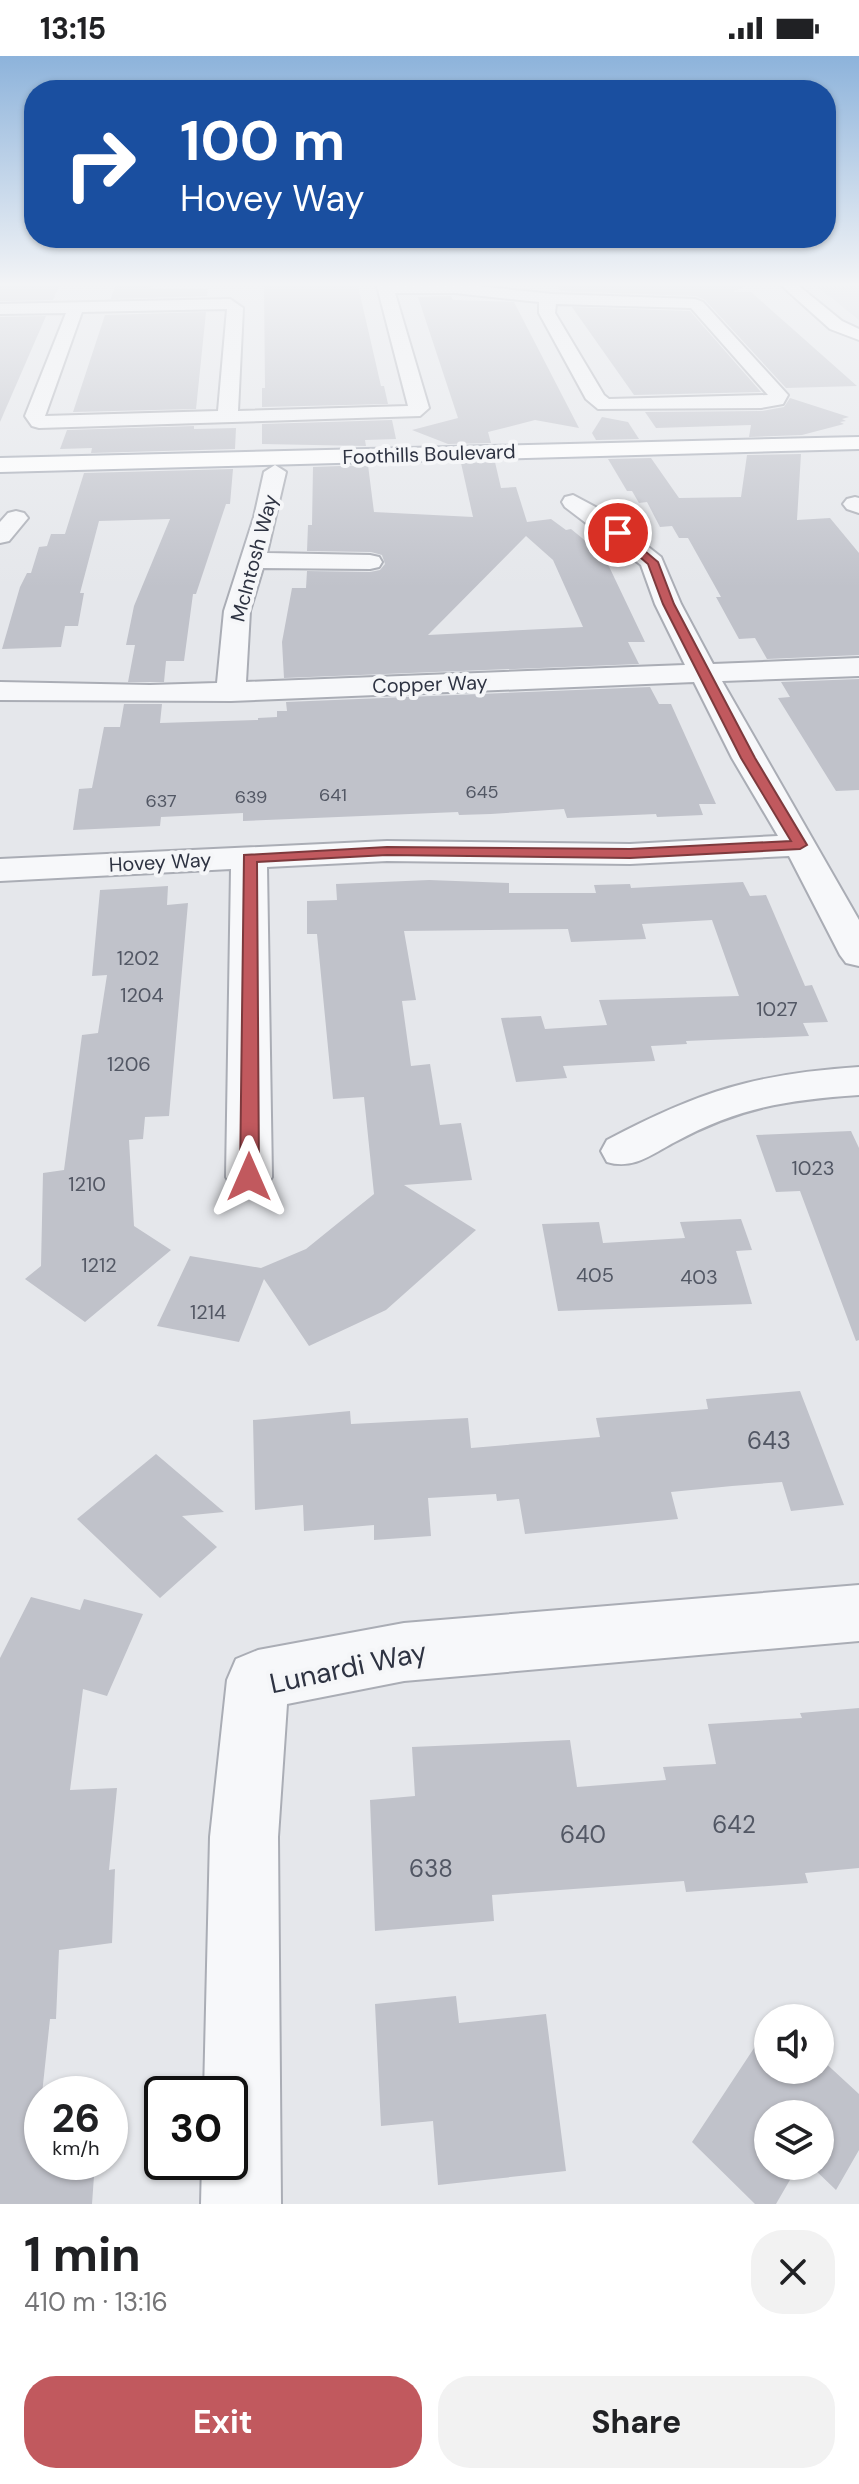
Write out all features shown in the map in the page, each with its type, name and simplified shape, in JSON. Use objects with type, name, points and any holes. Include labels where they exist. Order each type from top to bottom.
[{"type":"main road","name":"Foothills Boulevard","points":[[0,465],[859,443]]},
{"type":"main road","name":"Foothills Boulevard","points":[[0,479],[859,459]]},
{"type":"street","points":[[46,386],[35,416],[39,422],[399,414],[419,408],[413,386]]},
{"type":"street","points":[[228,418],[230,386]]},
{"type":"street","points":[[589,386],[596,399],[605,405],[776,400],[778,395],[770,386]]},
{"type":"street","name":"McIntosh Way","points":[[231,692],[237,611],[275,472]]},
{"type":"street","points":[[573,502],[652,562],[668,604],[748,758],[800,845],[859,955]]},
{"type":"street","points":[[253,560],[370,562]]},
{"type":"street","name":"Copper Way","points":[[0,691],[92,695],[231,692],[859,667]]},
{"type":"street","name":"Hovey Way","points":[[0,870],[387,851],[630,854],[800,845]]},
{"type":"street","points":[[249,858],[249,1177]]},
{"type":"street","points":[[623,1151],[690,1115],[737,1098],[787,1087],[859,1081]]},
{"type":"street","name":"Lunardi Way","points":[[241,2204],[244,1837],[258,1680],[404,1652],[859,1613]]},
{"type":"building","points":[[0,386],[16,386],[0,422]]},
{"type":"building","points":[[81,386],[198,386],[196,409],[73,412]]},
{"type":"building","points":[[384,386],[388,404],[262,407],[262,388]]},
{"type":"building","points":[[448,386],[557,386],[579,428],[535,420],[488,432],[491,443],[448,444],[412,430],[458,418]]},
{"type":"building","points":[[628,386],[756,386],[761,392],[634,395]]},
{"type":"building","points":[[784,386],[848,386],[786,388]]},
{"type":"building","points":[[790,398],[849,417],[842,419],[846,421],[840,422],[844,424],[802,435],[749,437],[751,425],[656,428],[645,412],[762,411],[784,407]]},
{"type":"building","points":[[602,417],[628,422],[639,439],[596,440],[592,433]]},
{"type":"building","points":[[392,420],[396,439],[365,440],[366,446],[262,444],[262,424]]},
{"type":"building","points":[[194,426],[194,429],[236,428],[235,449],[91,453],[92,448],[60,449],[67,430]]},
{"type":"building","points":[[801,454],[797,520],[830,518],[859,553],[859,655],[767,659],[755,638],[739,639],[716,597],[721,597],[688,538],[679,538],[672,526],[660,527],[647,502],[639,503],[632,491],[627,491],[608,459],[651,458],[679,498],[741,497],[747,455]]},
{"type":"building","points":[[495,462],[501,488],[516,487],[527,522],[551,519],[566,530],[571,529],[604,556],[645,642],[628,642],[639,664],[284,678],[282,642],[292,588],[306,588],[307,571],[370,572],[380,570],[385,564],[382,555],[371,552],[307,551],[308,525],[312,525],[313,467],[368,465],[374,512],[473,517],[461,463]],"holes":[[[526,536],[553,560],[583,627],[428,635]]]},
{"type":"building","points":[[233,469],[230,504],[226,504],[196,594],[193,594],[184,661],[166,661],[164,682],[128,682],[135,645],[126,645],[134,606],[170,519],[99,521],[80,593],[84,593],[78,626],[65,626],[61,647],[2,649],[20,587],[27,573],[31,573],[39,547],[47,546],[51,534],[65,534],[84,473]]},
{"type":"building","points":[[859,679],[859,790],[836,791],[778,698],[790,697],[781,682]]},
{"type":"building","points":[[650,687],[659,704],[671,704],[716,804],[699,804],[703,815],[567,818],[564,809],[243,821],[243,813],[161,817],[160,826],[73,830],[79,789],[92,788],[104,727],[120,727],[124,704],[162,704],[160,723],[258,720],[277,717],[277,711],[287,711],[286,702]]},
{"type":"building","points":[[429,880],[509,883],[509,893],[596,893],[594,885],[630,884],[631,888],[743,882],[750,896],[766,895],[805,986],[812,985],[828,1022],[803,1023],[809,1036],[686,1041],[687,1044],[651,1046],[655,1061],[563,1066],[567,1078],[516,1082],[501,1018],[541,1016],[545,1029],[607,1025],[599,1000],[739,996],[712,920],[642,924],[646,939],[571,942],[568,929],[404,931],[416,1000],[402,1001],[411,1066],[430,1064],[440,1125],[461,1123],[472,1180],[404,1185],[476,1230],[386,1310],[309,1346],[264,1279],[239,1342],[157,1326],[190,1256],[261,1268],[306,1249],[374,1194],[364,1097],[333,1099],[317,934],[307,934],[307,901],[337,900],[336,884]]},
{"type":"building","points":[[168,886],[167,905],[188,903],[169,1116],[145,1117],[143,1139],[129,1140],[134,1226],[171,1250],[85,1322],[25,1279],[41,1266],[43,1173],[64,1170],[82,1035],[98,1033],[107,975],[92,976],[100,890]]},
{"type":"building","points":[[851,1131],[859,1148],[859,1340],[856,1341],[800,1191],[776,1192],[756,1135]]},
{"type":"building","points":[[741,1219],[752,1250],[736,1251],[752,1304],[558,1311],[542,1224],[599,1222],[603,1243],[685,1238],[680,1222]]},
{"type":"building","points":[[800,1391],[844,1505],[791,1511],[782,1482],[732,1486],[671,1492],[678,1519],[525,1534],[519,1499],[497,1501],[496,1494],[428,1498],[431,1536],[374,1540],[374,1525],[304,1531],[303,1505],[255,1510],[253,1420],[350,1411],[351,1424],[468,1418],[471,1448],[600,1437],[596,1418],[708,1409],[706,1399]]},
{"type":"building","points":[[156,1454],[224,1512],[182,1516],[217,1547],[160,1598],[77,1519]]},
{"type":"building","points":[[31,1597],[80,1610],[84,1599],[143,1614],[107,1696],[83,1689],[70,1790],[117,1788],[109,1870],[115,1869],[112,1943],[59,1950],[56,2019],[50,2019],[44,2076],[24,2076],[24,2180],[94,2180],[92,2204],[0,2204],[0,1658]]},
{"type":"building","points":[[859,1708],[859,1868],[805,1873],[808,1883],[686,1892],[684,1881],[492,1895],[494,1921],[375,1931],[370,1800],[415,1796],[412,1747],[570,1740],[577,1787],[666,1780],[663,1767],[716,1764],[708,1724],[802,1718],[800,1713]]},
{"type":"building","points":[[456,1996],[459,2023],[546,2014],[566,2171],[438,2185],[433,2121],[381,2126],[375,2004]]},
{"type":"building","points":[[754,2048],[754,2084],[834,2084],[834,2071],[859,2094],[859,2150],[836,2190],[826,2180],[834,2180],[834,2100],[754,2100],[754,2180],[790,2180],[776,2204],[755,2204],[692,2142]]},
{"type":"route","points":[[249,1177],[249,858],[387,851],[630,854],[800,845],[748,758],[668,604],[652,562],[618,533]]}]
